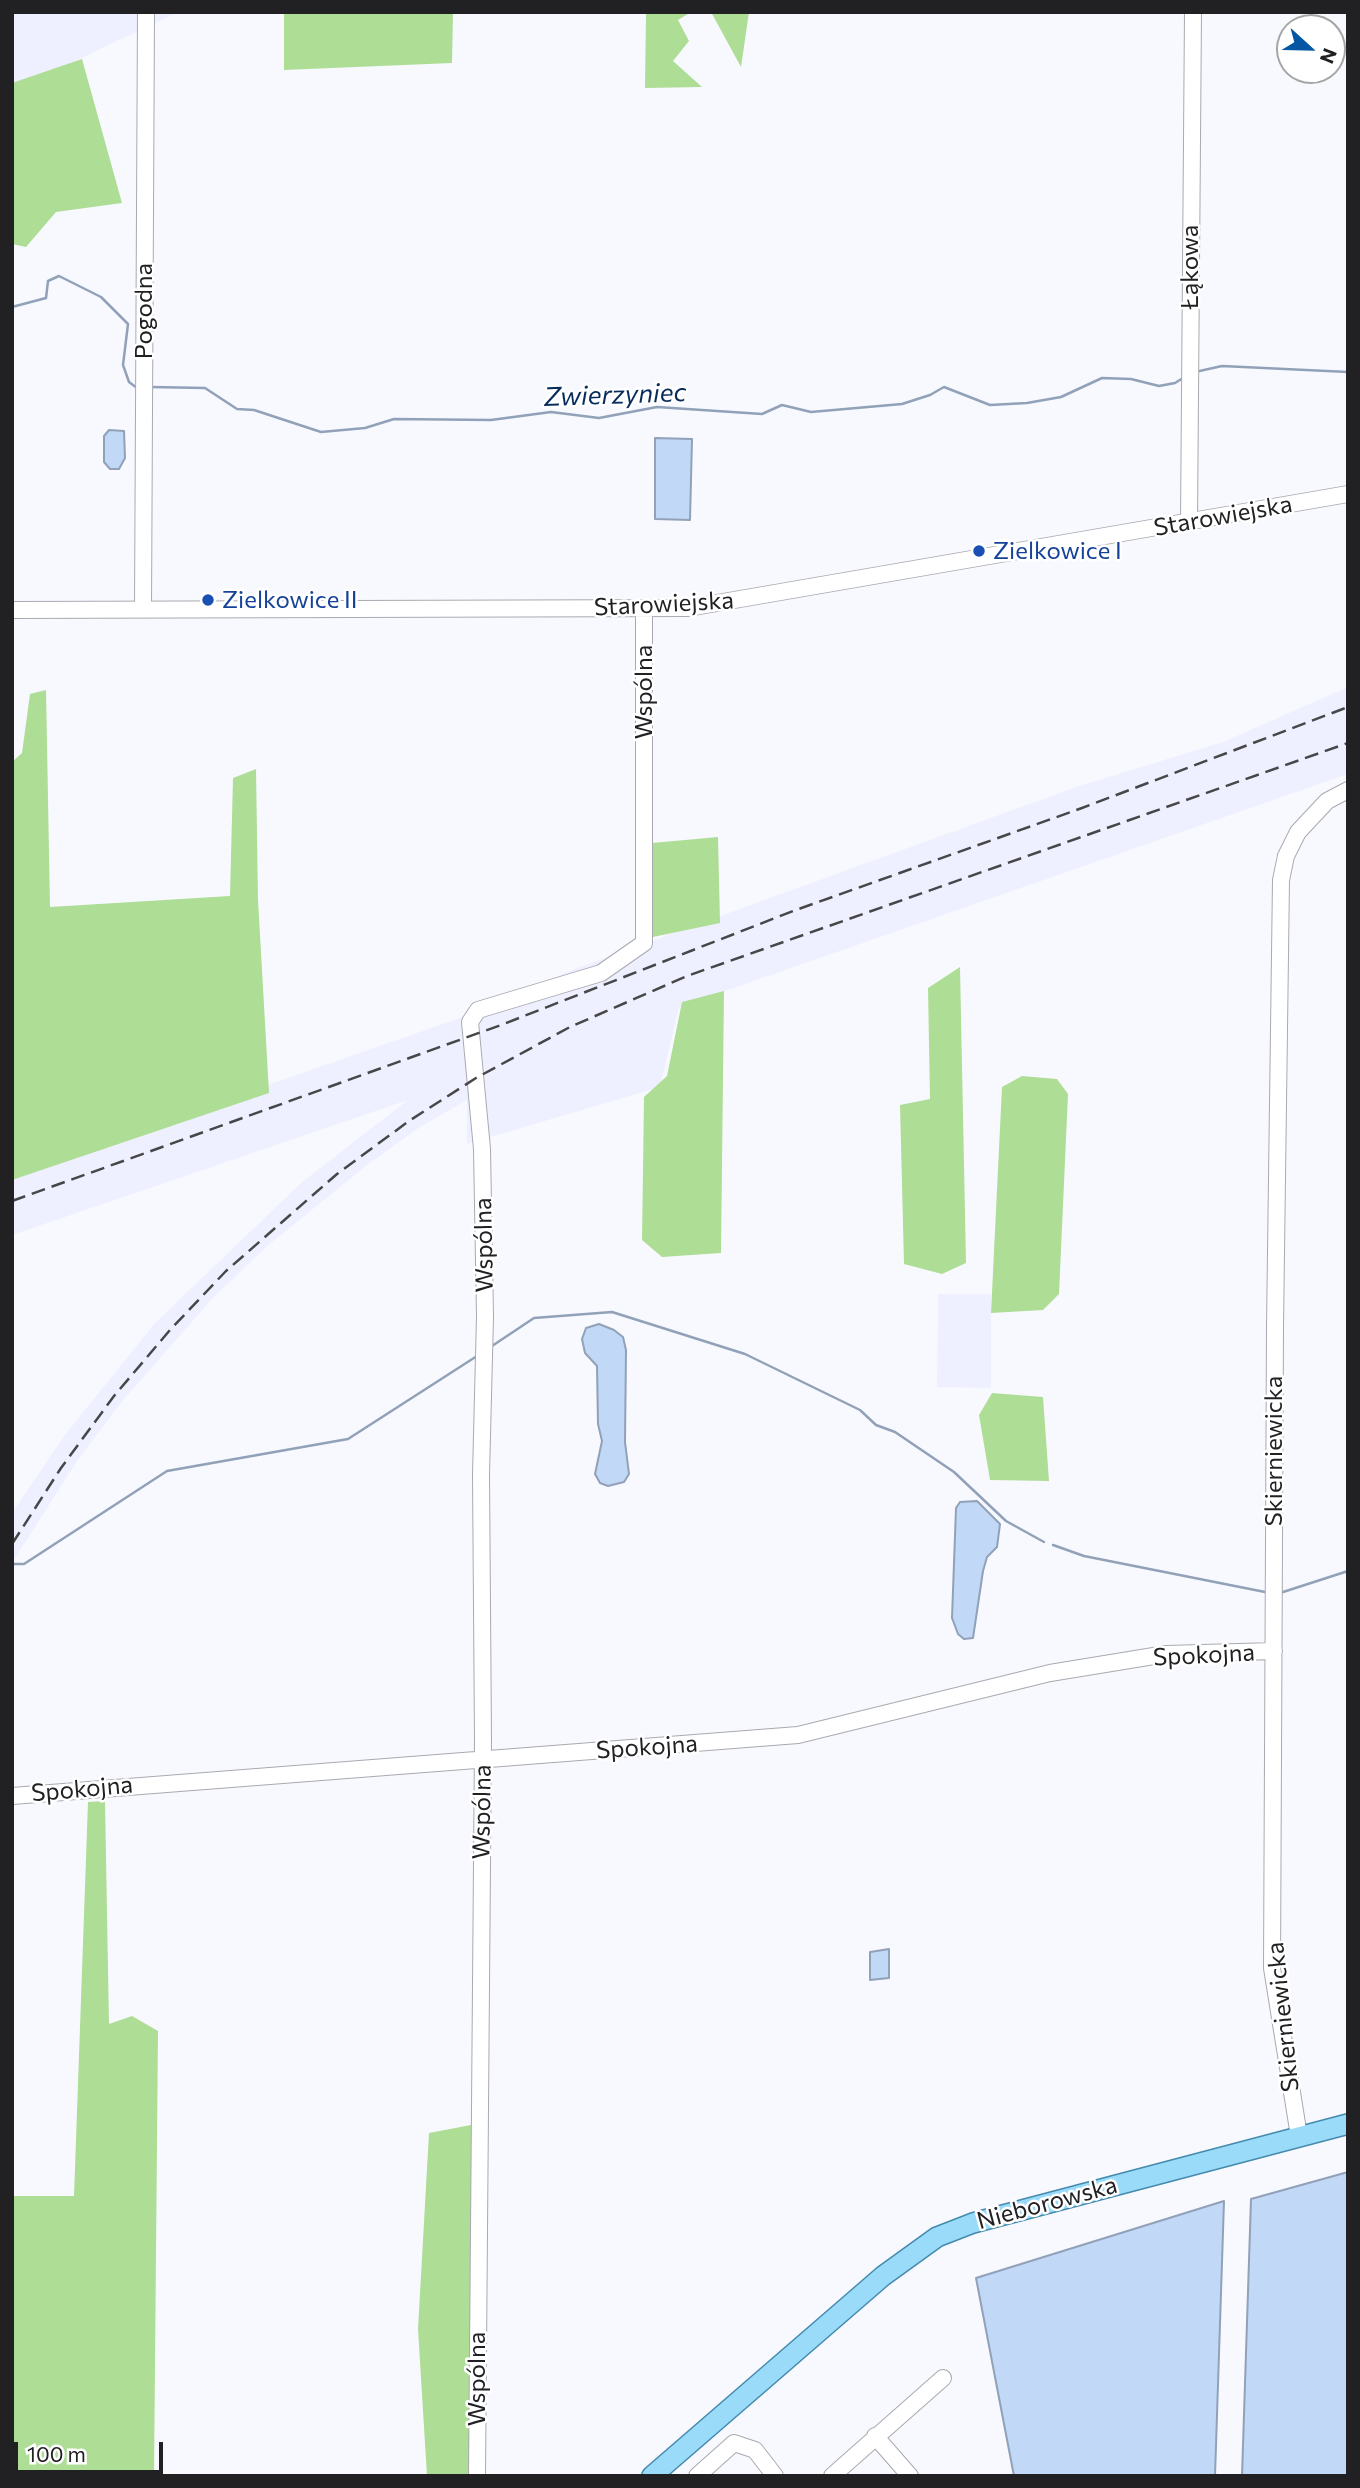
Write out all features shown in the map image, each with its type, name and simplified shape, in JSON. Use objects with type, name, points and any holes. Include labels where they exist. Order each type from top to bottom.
[{"type":"main road","name":"Nieborowska","points":[[652,2476],[899,2262],[948,2232],[1348,2124]]},
{"type":"street","name":"Pogodna","points":[[143,609],[146,12]]},
{"type":"street","name":"Łąkowa","points":[[1189,522],[1193,12]]},
{"type":"street","name":"Starowiejska","points":[[12,610],[644,609],[734,602],[1348,494]]},
{"type":"street","name":"Wspólna","points":[[477,2476],[482,1759],[481,1474],[485,1317],[482,1149],[472,1017],[478,1010],[601,973],[643,943],[644,609]]},
{"type":"street","name":"Skierniewicka","points":[[1299,2136],[1272,1968],[1281,880],[1286,856],[1298,832],[1327,802],[1348,790]]},
{"type":"street","name":"Spokojna","points":[[12,1796],[797,1735],[1050,1673],[1166,1654],[1274,1651]]},
{"type":"street","points":[[832,2476],[943,2378]]},
{"type":"street","points":[[875,2436],[910,2476]]},
{"type":"street","points":[[697,2476],[734,2443],[755,2450],[775,2476]]},
{"type":"shaded area","points":[[12,12],[178,12],[54,71],[12,86]]},
{"type":"shaded area","points":[[1348,687],[1348,774],[679,1007],[660,1087],[467,1144],[467,1100],[420,1127],[371,1162],[266,1247],[212,1299],[124,1399],[79,1458],[12,1563],[12,1513],[64,1436],[155,1323],[302,1182],[408,1100],[12,1235],[12,1174],[460,1018],[577,968],[1076,787],[1223,742]]},
{"type":"shaded area","points":[[938,1294],[991,1294],[991,1388],[937,1387]]},
{"type":"green space","points":[[284,12],[453,12],[452,63],[284,70]]},
{"type":"green space","points":[[646,12],[691,12],[678,20],[689,41],[673,61],[702,87],[645,88]]},
{"type":"green space","points":[[711,12],[749,12],[741,67]]},
{"type":"green space","points":[[82,59],[122,203],[56,212],[26,247],[12,244],[12,83]]},
{"type":"green space","points":[[46,690],[50,907],[230,896],[233,778],[256,769],[258,900],[269,1093],[12,1180],[12,762],[22,753],[30,694]]},
{"type":"green space","points":[[718,837],[720,923],[653,937],[652,843]]},
{"type":"green space","points":[[960,967],[966,1263],[942,1274],[904,1264],[900,1105],[930,1099],[928,988]]},
{"type":"green space","points":[[724,991],[721,1253],[662,1257],[642,1240],[644,1097],[667,1076],[682,1002]]},
{"type":"green space","points":[[1022,1076],[1057,1079],[1068,1094],[1059,1294],[1043,1310],[991,1313],[1002,1087]]},
{"type":"green space","points":[[992,1393],[1043,1397],[1049,1481],[990,1480],[979,1415]]},
{"type":"green space","points":[[105,1801],[109,2024],[132,2016],[158,2031],[154,2476],[12,2476],[12,2196],[74,2196],[88,1802]]},
{"type":"green space","points":[[471,2125],[477,2476],[427,2476],[418,2329],[429,2133]]},
{"type":"water","points":[[109,430],[124,431],[125,458],[119,469],[110,469],[104,462],[104,436]]},
{"type":"water","points":[[655,438],[692,439],[690,520],[655,519]]},
{"type":"water","points":[[599,1324],[623,1337],[626,1350],[625,1442],[629,1474],[624,1482],[608,1486],[600,1483],[595,1474],[602,1441],[598,1424],[597,1366],[585,1353],[582,1339],[586,1328]]},
{"type":"water","points":[[977,1501],[1000,1524],[997,1547],[987,1557],[983,1571],[973,1638],[964,1639],[958,1634],[952,1618],[956,1508],[960,1502]]},
{"type":"water","points":[[889,1949],[889,1978],[870,1980],[870,1952]]},
{"type":"water","points":[[1348,2172],[1348,2476],[1242,2476],[1251,2199]]},
{"type":"water","points":[[1224,2201],[1215,2476],[1014,2476],[976,2278]]},
{"type":"waterway","name":"Zwierzyniec","points":[[12,307],[46,298],[48,281],[59,276],[101,297],[128,324],[123,365],[129,382],[137,388]]},
{"type":"waterway","name":"Zwierzyniec","points":[[1195,372],[1222,366],[1348,372]]},
{"type":"waterway","name":"Zwierzyniec","points":[[150,387],[205,388],[237,409],[254,410],[321,432],[365,428],[394,419],[491,420],[551,412],[599,418],[657,407],[762,414],[782,405],[811,412],[902,404],[930,395],[944,387],[990,405],[1027,403],[1061,397],[1102,378],[1131,379],[1159,386],[1175,383],[1183,378]]},
{"type":"waterway","points":[[492,1346],[534,1318],[612,1312],[745,1354],[860,1410],[876,1425],[895,1432],[954,1472],[1006,1521],[1044,1542]]},
{"type":"waterway","points":[[12,1564],[24,1564],[167,1471],[348,1439],[477,1356]]},
{"type":"waterway","points":[[1053,1545],[1084,1556],[1265,1592]]},
{"type":"waterway","points":[[1280,1593],[1348,1571]]},
{"type":"railway","points":[[12,1201],[501,1025],[793,911],[1082,808],[1348,707]]},
{"type":"railway","points":[[12,1544],[61,1468],[114,1396],[170,1330],[226,1271],[337,1174],[409,1121],[476,1078],[570,1027],[687,976],[1348,743]]},
{"type":"place","name":"Zielkowice I","points":[[979,551]]},
{"type":"place","name":"Zielkowice II","points":[[208,600]]}]
